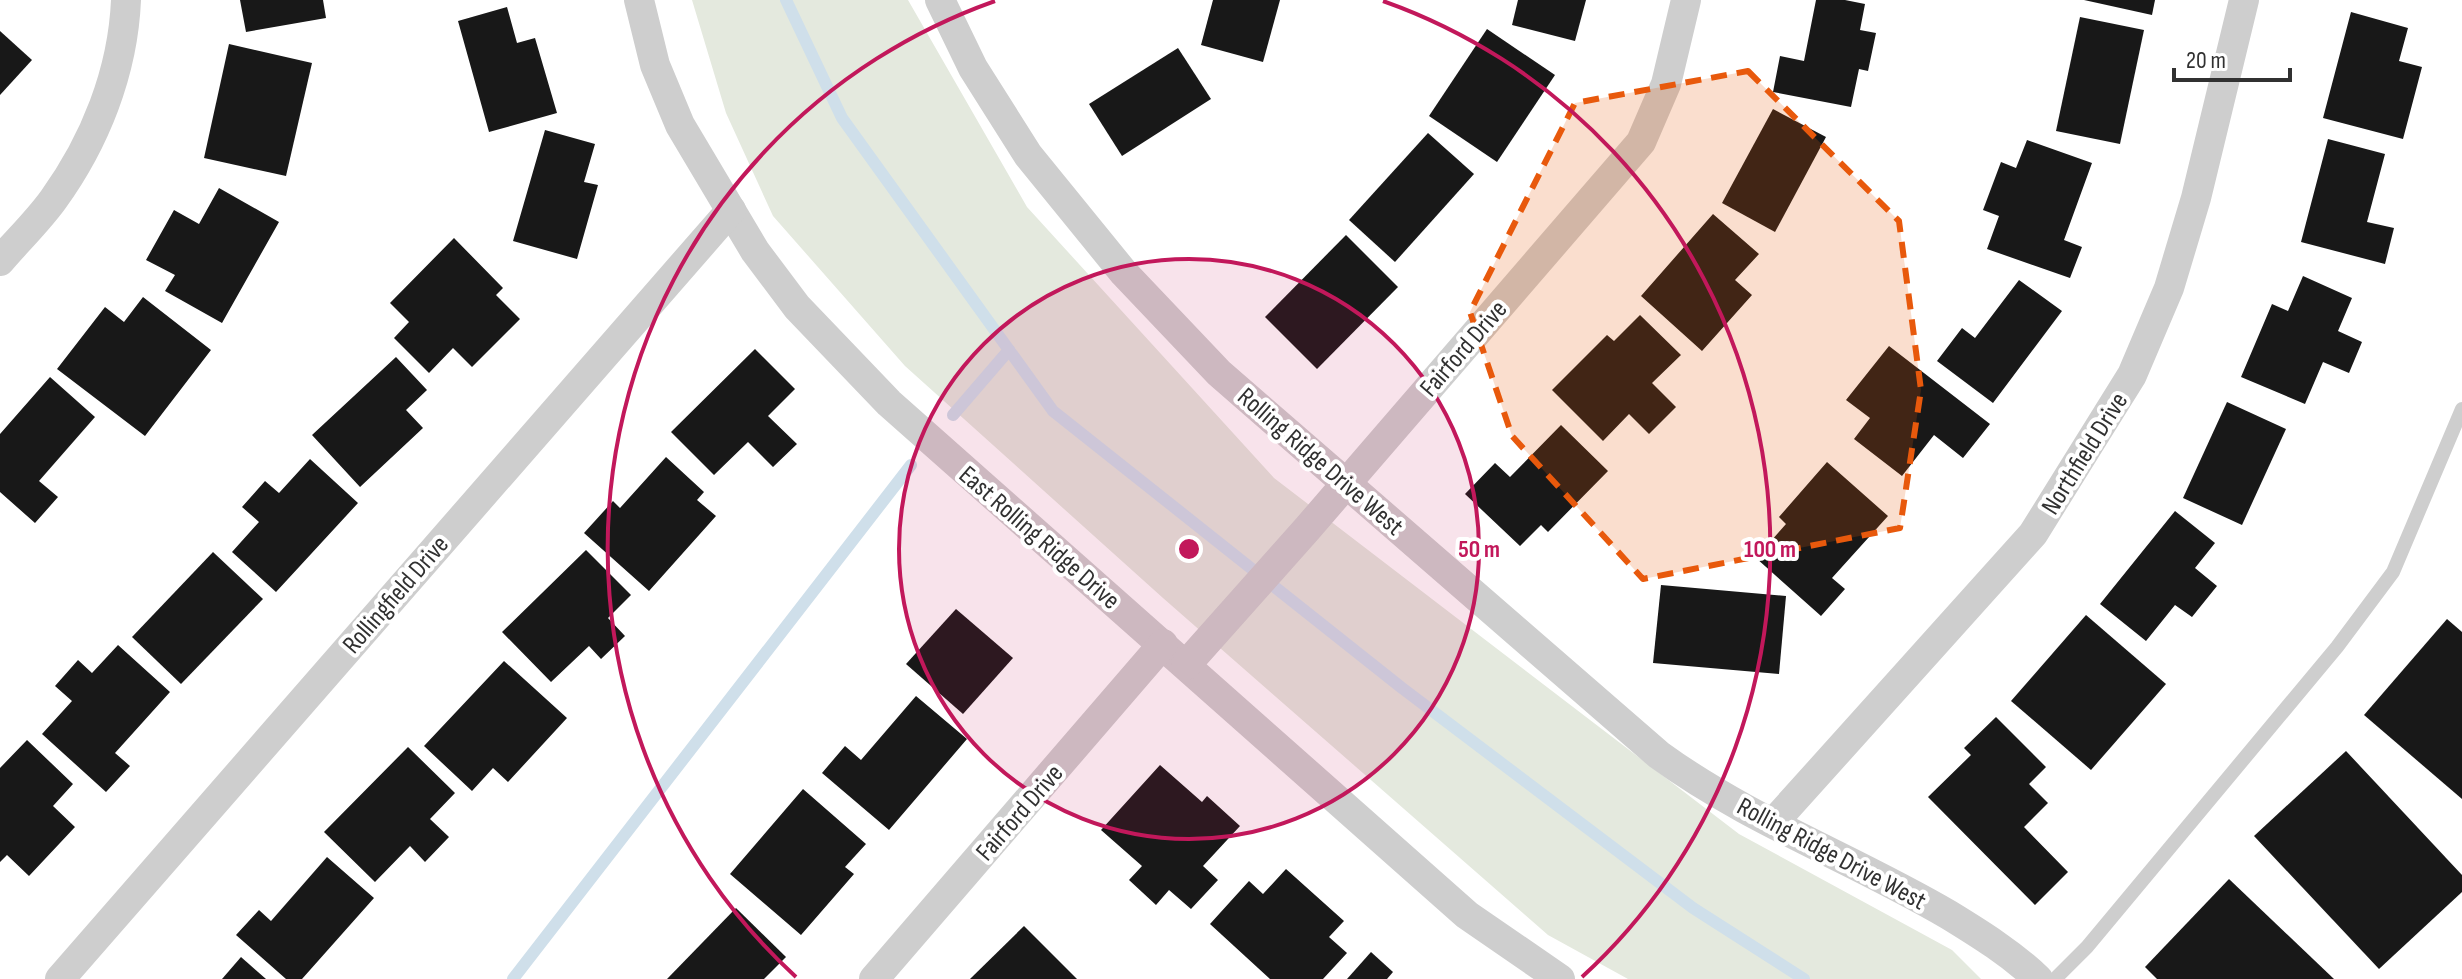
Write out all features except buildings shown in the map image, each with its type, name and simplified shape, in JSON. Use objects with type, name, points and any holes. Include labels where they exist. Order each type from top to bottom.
[{"type":"street","points":[[0,261],[50,204],[72,173],[106,104],[125,30],[126,0]]},
{"type":"street","name":"East Rolling Ridge Drive","points":[[639,0],[655,65],[680,125],[755,251],[797,307],[889,403],[1467,915],[1560,979]]},
{"type":"street","name":"Rolling Ridge Drive West","points":[[940,0],[973,68],[1028,155],[1124,273],[1219,373],[1659,755],[1701,786],[1923,900],[1986,938],[2038,979]]},
{"type":"street","name":"Fairford Drive","points":[[1186,665],[1641,142],[1666,84],[1686,0]]},
{"type":"street","name":"Northfield Drive","points":[[1774,822],[2033,534],[2132,375],[2169,288],[2196,198],[2244,0]]},
{"type":"street","name":"Rollingfield Drive","points":[[60,979],[731,210]]},
{"type":"street","name":"Fairford Drive","points":[[874,979],[1163,644]]},
{"type":"lane","points":[[2055,979],[2087,947],[2337,647],[2393,572],[2462,409]]},
{"type":"highlighted area","points":[[1748,71],[1899,221],[1921,390],[1900,528],[1643,579],[1512,436],[1470,312],[1575,103]]},
{"type":"shaded area","points":[[692,0],[908,0],[1027,207],[1274,478],[1739,834],[1952,950],[1981,979],[1628,979],[1548,935],[1163,598],[905,366],[773,216],[726,113]]},
{"type":"waterway","points":[[786,0],[842,118],[1053,411],[1402,688],[1693,908],[1804,979]]},
{"type":"waterway","points":[[953,415],[1009,350]]},
{"type":"waterway","points":[[513,979],[911,465]]}]
